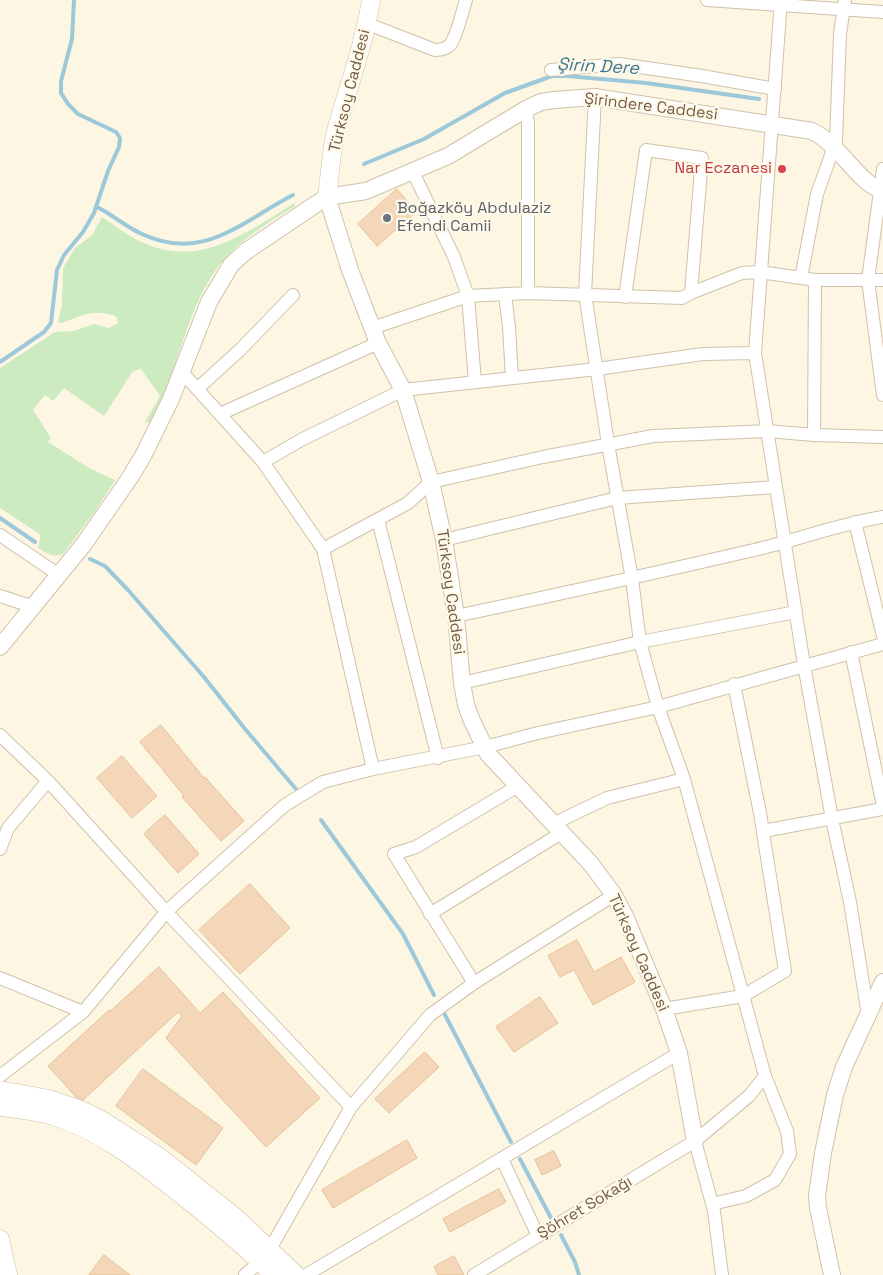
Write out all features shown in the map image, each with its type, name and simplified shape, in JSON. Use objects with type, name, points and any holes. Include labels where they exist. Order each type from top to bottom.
[{"type":"main road","name":"Türksoy Caddesi","points":[[327,197],[336,134],[368,24],[371,0]]},
{"type":"main road","points":[[0,1090],[49,1099],[78,1109],[100,1119],[161,1158],[236,1218],[265,1255],[274,1275]]},
{"type":"main road","points":[[0,1106],[50,1115],[97,1134],[143,1164],[194,1205],[296,1275]]},
{"type":"main road","points":[[0,1239],[8,1275]]},
{"type":"street","points":[[368,24],[435,50],[440,50],[448,46],[452,40],[466,0]]},
{"type":"street","points":[[707,0],[845,5],[883,12]]},
{"type":"street","points":[[781,3],[755,353],[804,665],[832,818],[850,902],[868,1015]]},
{"type":"street","points":[[801,278],[818,194],[836,141],[840,34],[845,5]]},
{"type":"street","points":[[551,70],[619,64],[775,89]]},
{"type":"street","points":[[594,97],[585,294],[608,444],[632,579],[640,642],[658,706],[684,779],[765,1076],[786,1131],[790,1154],[775,1180],[746,1196],[712,1204]]},
{"type":"street","name":"Şirindere Caddesi","points":[[327,197],[366,191],[448,156],[526,109],[548,101],[594,97],[812,130],[820,134],[867,182],[881,191]]},
{"type":"street","points":[[526,109],[528,123],[528,293]]},
{"type":"street","points":[[625,297],[646,150],[702,158],[691,293]]},
{"type":"street","points":[[883,169],[868,280],[883,395]]},
{"type":"street","points":[[412,170],[454,257],[468,296],[475,382]]},
{"type":"street","points":[[0,646],[84,544],[143,456],[171,399],[209,302],[231,265],[259,241],[327,197]]},
{"type":"street","name":"Türksoy Caddesi","points":[[327,197],[350,270],[375,336],[403,390],[431,482],[444,540],[456,616],[462,683],[472,721],[488,754],[559,828],[591,864],[614,895],[625,916],[664,1009],[679,1053],[695,1142]]},
{"type":"street","points":[[220,414],[375,336],[468,296],[528,293],[682,298],[742,272],[760,272],[814,280],[883,280]]},
{"type":"street","points":[[814,280],[814,434]]},
{"type":"street","points":[[197,389],[241,350],[293,294]]},
{"type":"street","points":[[504,294],[509,327],[512,378]]},
{"type":"street","points":[[263,462],[300,440],[403,390],[596,369],[703,354],[755,353]]},
{"type":"street","points":[[181,371],[263,462],[323,549],[373,769]]},
{"type":"street","points":[[323,549],[408,502],[431,482],[608,444],[653,436],[767,430],[883,437]]},
{"type":"street","points":[[444,540],[617,498],[776,487]]},
{"type":"street","points":[[456,616],[632,579],[784,543],[855,522],[883,517]]},
{"type":"street","points":[[378,520],[438,758]]},
{"type":"street","points":[[855,522],[883,636]]},
{"type":"street","points":[[0,535],[59,575]]},
{"type":"street","points":[[0,596],[34,607]]},
{"type":"street","points":[[462,683],[640,642],[796,612]]},
{"type":"street","points":[[0,1076],[83,1012],[167,912],[284,805],[323,782],[373,769],[438,758],[658,706],[883,644]]},
{"type":"street","points":[[763,831],[883,808],[851,652]]},
{"type":"street","points":[[664,1009],[743,996],[785,971],[763,831],[734,684]]},
{"type":"street","points":[[0,735],[48,781],[167,912],[351,1107]]},
{"type":"street","points":[[430,914],[607,798],[684,779]]},
{"type":"street","points":[[0,849],[8,828],[48,781]]},
{"type":"street","points":[[474,983],[394,854],[416,847],[518,786]]},
{"type":"street","points":[[245,1275],[265,1255],[351,1107],[430,1015],[474,983],[614,895]]},
{"type":"street","points":[[0,978],[83,1012]]},
{"type":"street","points":[[832,1275],[818,1208],[819,1177],[835,1095],[844,1067],[883,982]]},
{"type":"street","points":[[306,1275],[679,1053]]},
{"type":"street","name":"Şöhret Sokağı","points":[[474,1275],[695,1142],[749,1096],[765,1076]]},
{"type":"street","points":[[695,1142],[712,1204],[722,1275]]},
{"type":"street","points":[[502,1159],[538,1236]]},
{"type":"green space","points":[[295,203],[295,206],[261,228],[230,253],[208,282],[199,299],[167,388],[151,423],[145,422],[160,396],[141,369],[133,371],[104,416],[64,388],[53,401],[45,395],[33,410],[51,438],[48,442],[89,468],[115,480],[94,513],[63,554],[53,555],[38,548],[41,535],[0,508],[0,368],[55,332],[74,331],[94,324],[109,328],[118,323],[116,316],[101,313],[83,315],[62,323],[58,322],[62,304],[63,268],[75,248],[92,235],[102,217],[149,245],[169,251],[189,252],[225,242],[243,234]]},
{"type":"building","name":"Boğazköy Abdulaziz Efendi Camii","points":[[397,189],[416,212],[377,246],[358,224]]},
{"type":"building","points":[[161,725],[204,778],[244,821],[221,841],[182,797],[184,796],[140,742]]},
{"type":"building","points":[[122,756],[157,796],[132,818],[97,778]]},
{"type":"building","points":[[165,815],[199,854],[178,873],[144,834]]},
{"type":"building","points":[[250,884],[290,928],[240,974],[199,930]]},
{"type":"building","points":[[577,940],[594,972],[621,957],[635,982],[593,1005],[574,970],[560,977],[548,956]]},
{"type":"building","points":[[159,967],[200,1013],[223,992],[320,1098],[266,1147],[166,1038],[182,1016],[178,1012],[83,1100],[76,1097],[48,1066]]},
{"type":"building","points":[[540,997],[558,1023],[514,1052],[496,1027]]},
{"type":"building","points":[[425,1052],[439,1067],[389,1113],[375,1099]]},
{"type":"building","points":[[143,1069],[223,1128],[196,1165],[116,1106]]},
{"type":"building","points":[[407,1140],[417,1158],[333,1208],[322,1190]]},
{"type":"building","points":[[554,1151],[561,1166],[542,1175],[535,1160]]},
{"type":"building","points":[[499,1189],[506,1202],[450,1232],[443,1219]]},
{"type":"building","points":[[104,1255],[130,1275],[89,1275]]},
{"type":"building","points":[[454,1256],[464,1275],[438,1275],[434,1267]]},
{"type":"waterway","points":[[0,362],[44,332],[51,323],[57,270],[64,255],[83,232],[94,213],[108,171],[119,147],[120,138],[116,132],[78,114],[61,93],[61,81],[72,39],[74,0]]},
{"type":"waterway","name":"Şirin Dere","points":[[364,164],[424,139],[505,93],[552,76],[646,83],[759,99]]},
{"type":"waterway","name":"Şirin Dere","points":[[97,207],[142,234],[164,242],[185,244],[204,241],[222,235],[293,195]]},
{"type":"waterway","points":[[0,518],[35,542]]},
{"type":"waterway","points":[[90,559],[105,566],[128,590],[204,677],[296,789]]},
{"type":"waterway","points":[[321,820],[403,934],[434,995]]},
{"type":"waterway","points":[[444,1013],[511,1142]]},
{"type":"waterway","points":[[520,1159],[551,1218]]},
{"type":"waterway","points":[[561,1235],[575,1262],[579,1275]]},
{"type":"place","name":"Nar Eczanesi","points":[[782,169]]},
{"type":"place","name":"Boğazköy Abdulaziz Efendi Camii","points":[[387,218]]}]
